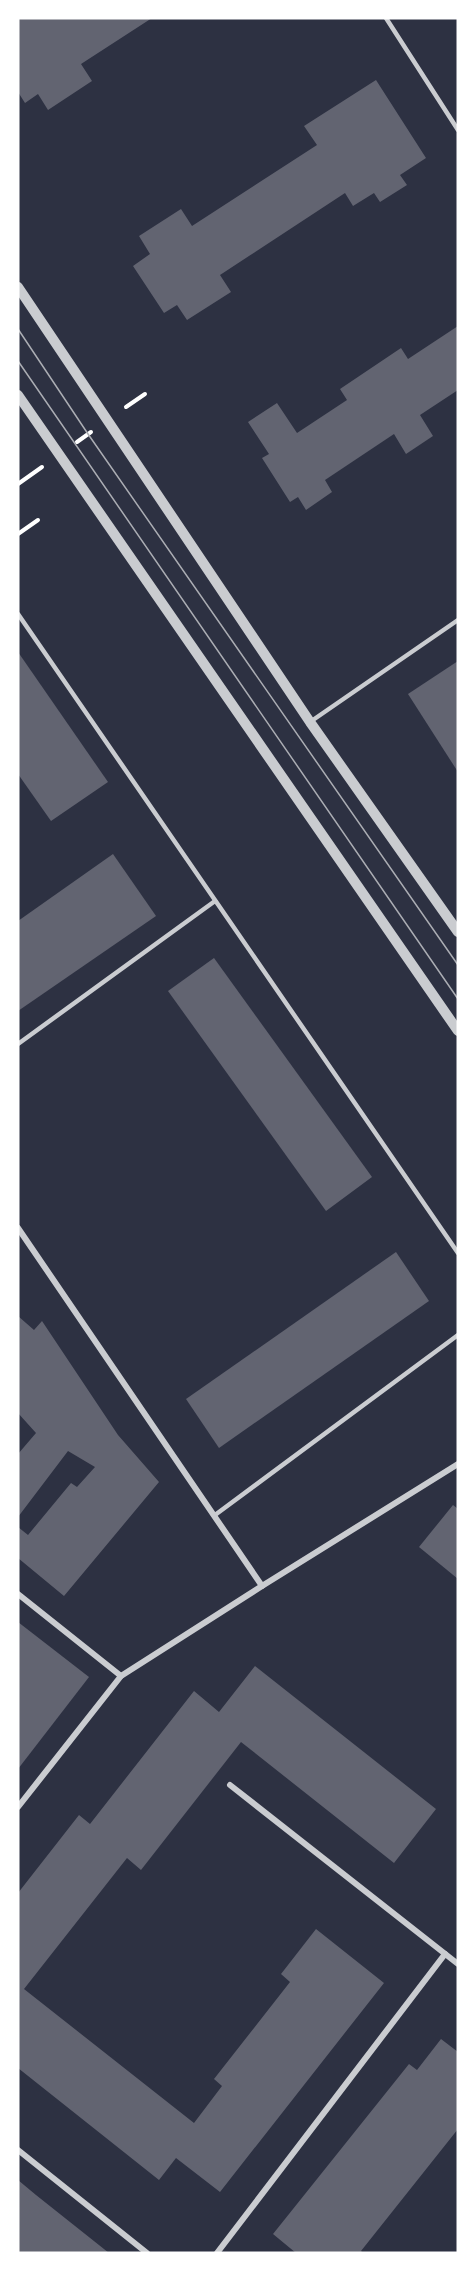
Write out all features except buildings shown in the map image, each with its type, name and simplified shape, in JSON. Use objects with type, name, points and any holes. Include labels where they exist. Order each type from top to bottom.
[{"type":"street","points":[[18,287],[310,722],[458,932]]},
{"type":"street","points":[[18,395],[458,1031]]},
{"type":"street","points":[[18,1228],[262,1586]]},
{"type":"street","points":[[18,1807],[121,1676],[458,1464]]},
{"type":"street","points":[[18,1594],[121,1676]]},
{"type":"street","points":[[230,1785],[458,1964]]},
{"type":"street","points":[[217,2253],[446,1954]]},
{"type":"street","points":[[18,2150],[147,2253]]},
{"type":"lane","points":[[386,18],[458,130]]},
{"type":"lane","points":[[18,614],[458,1253]]},
{"type":"lane","points":[[310,722],[458,620]]},
{"type":"lane","points":[[18,1044],[215,901]]},
{"type":"lane","points":[[215,1515],[458,1335]]},
{"type":"path","points":[[18,484],[145,394]]},
{"type":"path","points":[[18,534],[38,520]]},
{"type":"tram line","points":[[18,329],[88,434],[458,965]]},
{"type":"tram line","points":[[18,361],[458,999]]}]
